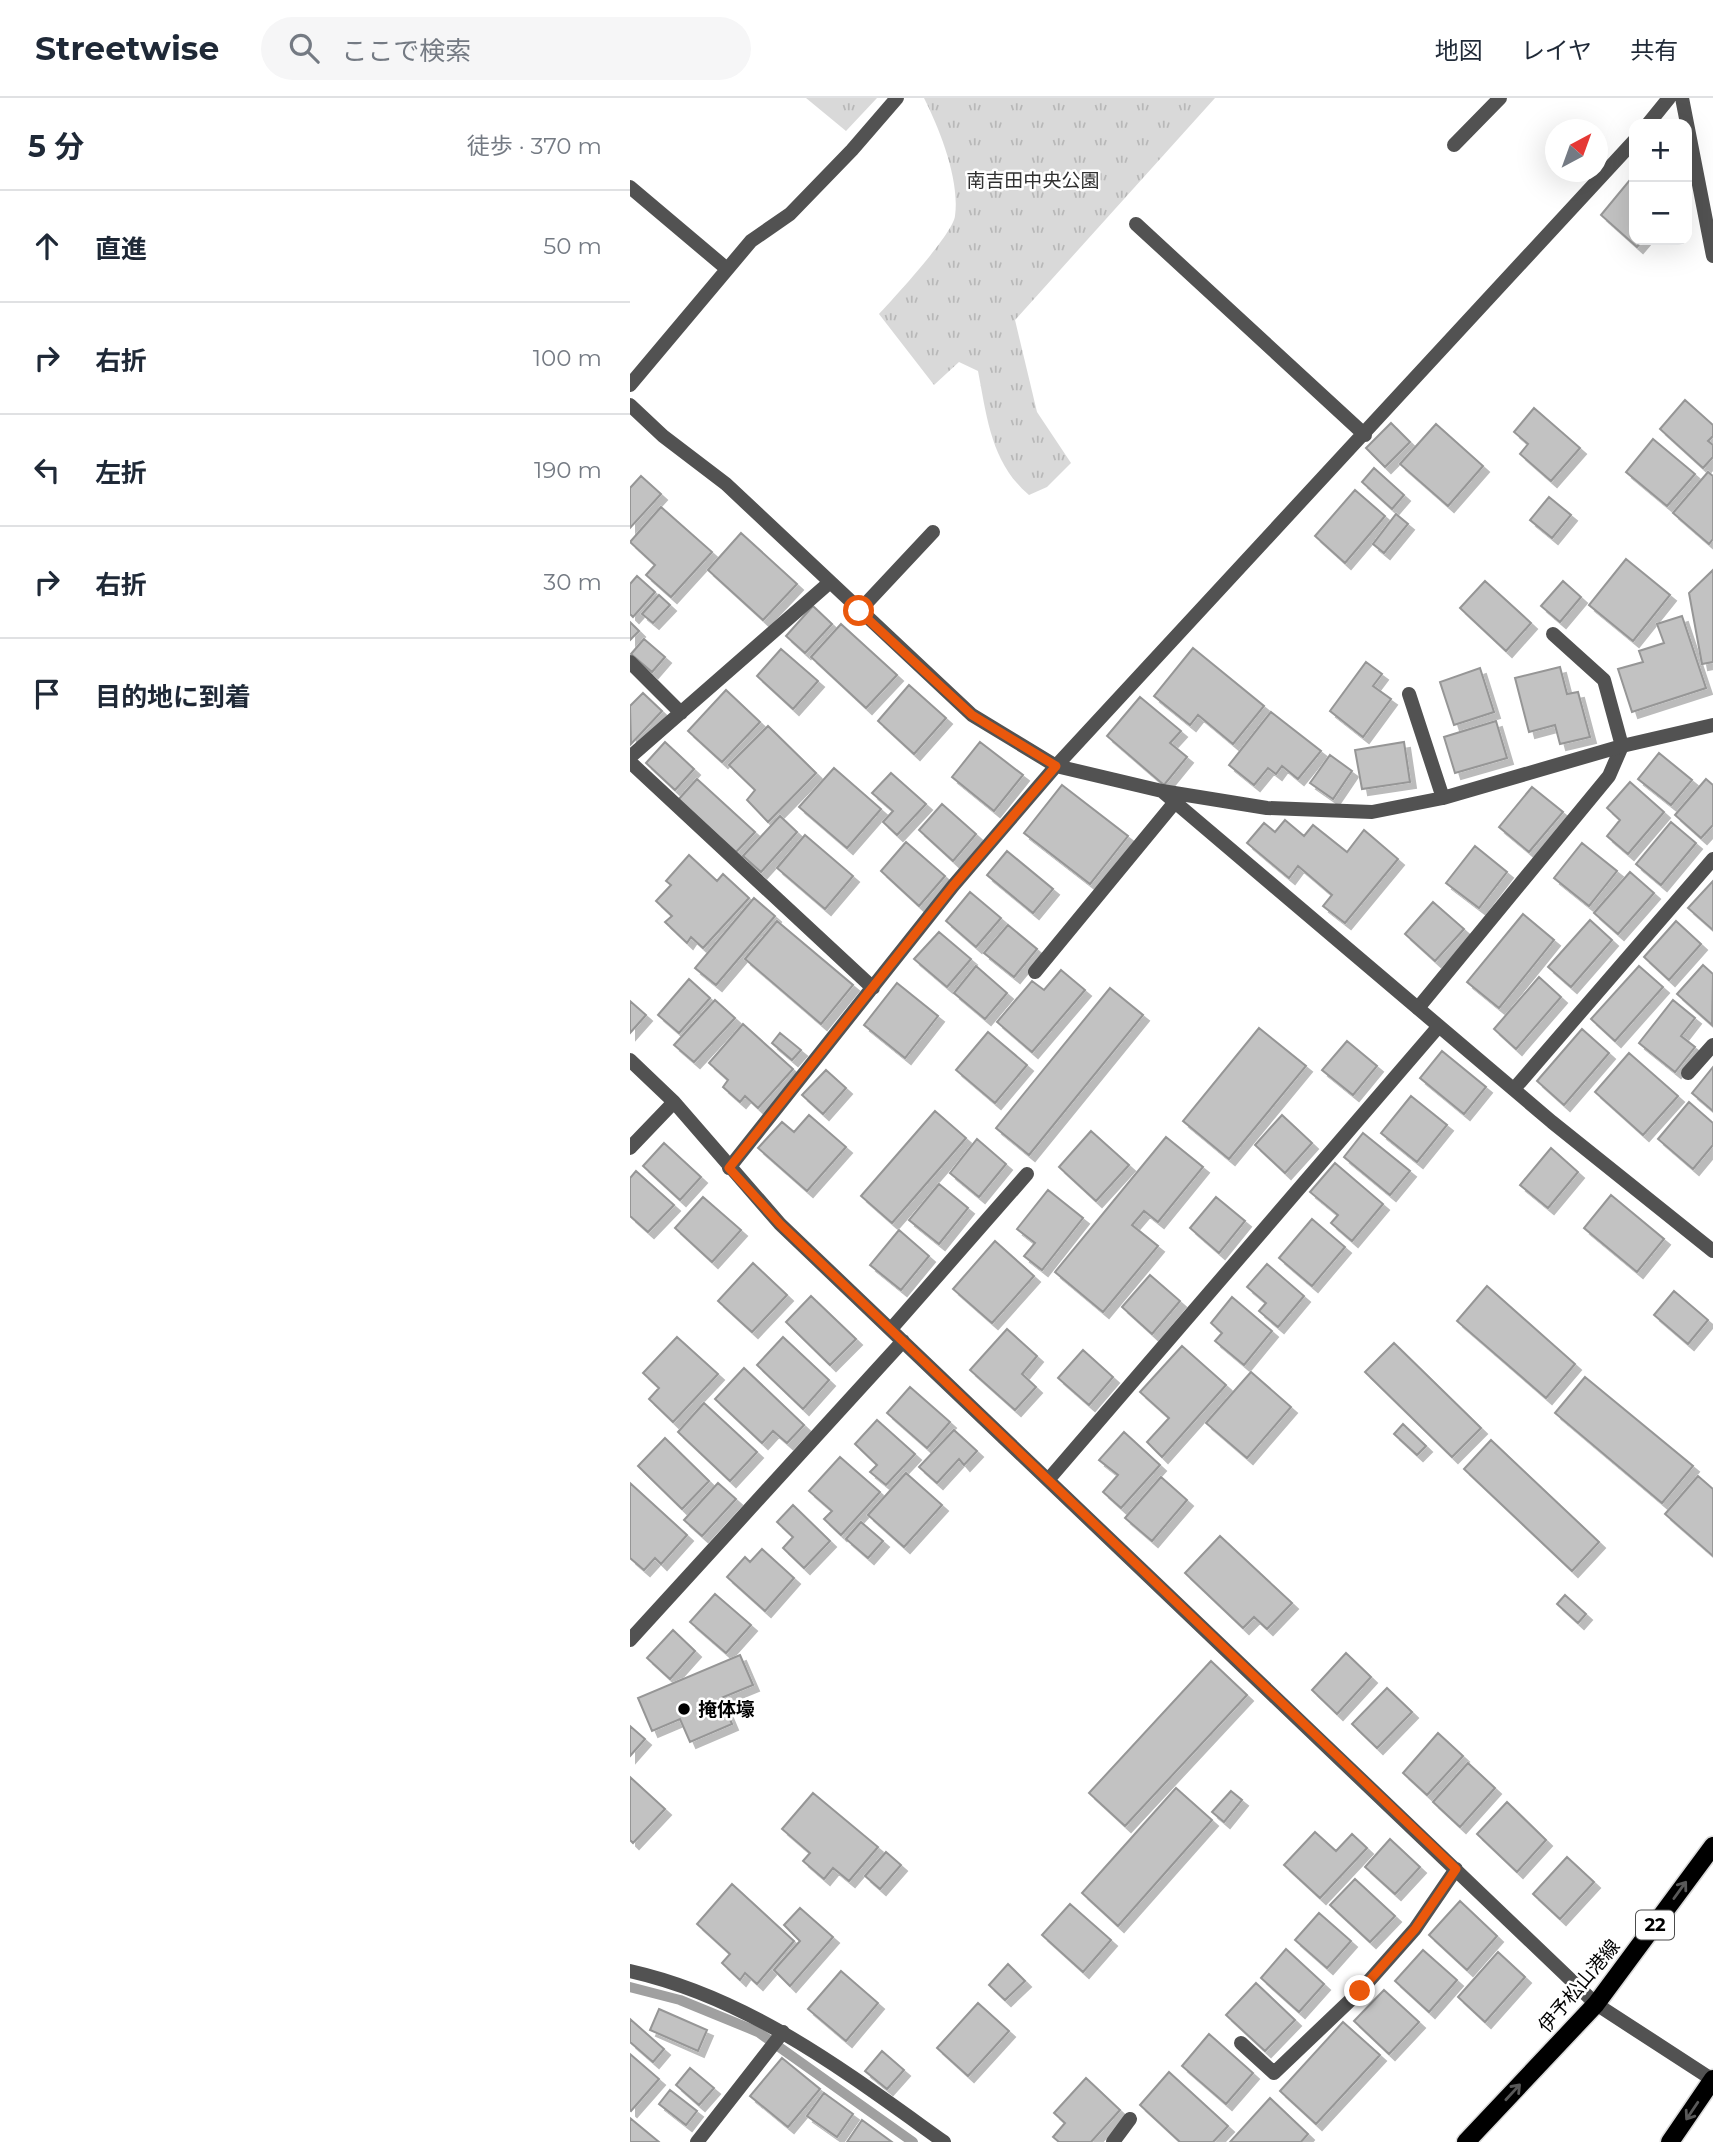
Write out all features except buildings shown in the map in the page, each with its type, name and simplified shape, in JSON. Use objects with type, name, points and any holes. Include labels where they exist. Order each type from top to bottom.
[{"type":"main road","name":"伊予松山港線","points":[[1466,2142],[1596,2004],[1713,1846]]},
{"type":"main road","points":[[1670,2142],[1713,2080]]},
{"type":"street","points":[[630,385],[751,241],[790,214],[852,150],[897,98]]},
{"type":"street","points":[[1454,145],[1500,98]]},
{"type":"street","points":[[1652,119],[1670,98]]},
{"type":"street","points":[[1682,98],[1713,256]]},
{"type":"street","points":[[729,1168],[953,886],[1056,766],[1365,435],[1629,146]]},
{"type":"street","points":[[630,187],[727,269]]},
{"type":"street","points":[[1136,224],[1365,435]]},
{"type":"street","points":[[630,405],[663,436],[726,484],[972,715],[1056,766],[1162,791],[1267,808],[1372,812],[1443,798],[1622,746],[1713,724]]},
{"type":"street","points":[[859,611],[933,532]]},
{"type":"street","points":[[829,583],[630,760],[873,988]]},
{"type":"street","points":[[1418,1008],[1609,776],[1622,746],[1604,680],[1553,634]]},
{"type":"street","points":[[630,662],[681,713]]},
{"type":"street","points":[[1409,694],[1443,798]]},
{"type":"street","points":[[1162,791],[1514,1089],[1713,1251]]},
{"type":"street","points":[[1035,972],[1175,802]]},
{"type":"street","points":[[1514,1089],[1713,859]]},
{"type":"street","points":[[1048,1480],[1439,1026]]},
{"type":"street","points":[[1688,1073],[1713,1045]]},
{"type":"street","points":[[630,1060],[674,1102],[780,1224],[1596,2004],[1713,2080]]},
{"type":"street","points":[[630,1148],[674,1102]]},
{"type":"street","points":[[891,1329],[1027,1174]]},
{"type":"street","points":[[630,1640],[903,1342]]},
{"type":"street","points":[[1241,2043],[1273,2073],[1360,1991],[1415,1929],[1456,1869]]},
{"type":"street","points":[[630,1971],[672,1981],[734,2005],[944,2142]]},
{"type":"street","points":[[697,2142],[780,2035]]},
{"type":"street","points":[[1113,2142],[1130,2119]]},
{"type":"green space","points":[[806,98],[877,98],[846,131]]},
{"type":"green space","name":"南吉田中央公園","points":[[924,98],[1215,98],[1015,320],[1037,412],[1071,463],[1047,487],[1029,495],[1006,469],[999,454],[988,422],[978,371],[959,362],[934,385],[879,314],[934,251],[955,216],[952,171]]},
{"type":"waterway","points":[[630,1987],[680,2000],[758,2032],[913,2142]]},
{"type":"place","name":"掩体壕","points":[[684,1709]]},
{"type":"route","points":[[859,611],[972,715],[1056,766],[953,886],[729,1168],[780,1224],[1456,1869],[1415,1929],[1360,1991]]}]
